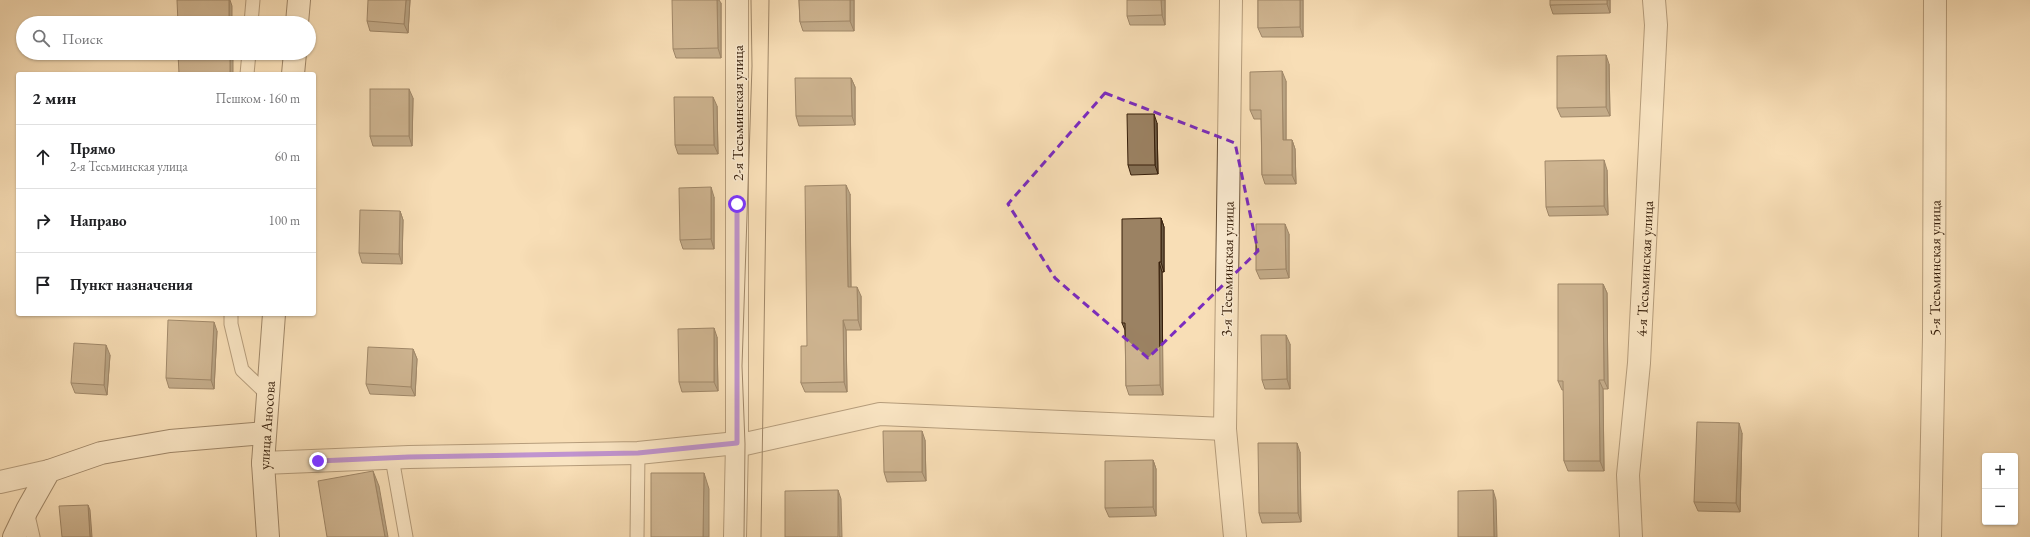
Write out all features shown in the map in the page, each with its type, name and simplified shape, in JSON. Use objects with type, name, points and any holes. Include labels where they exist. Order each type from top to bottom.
[{"type":"street","points":[[298,16],[299,0]]},
{"type":"street","name":"2-я Тесьминская улица","points":[[735,537],[737,443],[737,0]]},
{"type":"street","name":"3-я Тесьминская улица","points":[[1231,0],[1225,429],[1236,537]]},
{"type":"street","name":"4-я Тесьминская улица","points":[[1631,537],[1628,475],[1639,363],[1656,25],[1654,0]]},
{"type":"street","name":"5-я Тесьминская улица","points":[[1930,537],[1934,338],[1935,0]]},
{"type":"street","points":[[293,72],[294,60]]},
{"type":"street","name":"улица Аносова","points":[[268,537],[263,463],[264,433],[274,316]]},
{"type":"street","points":[[263,463],[392,458],[638,453],[737,443],[745,444],[880,414],[1225,429]]},
{"type":"street","points":[[0,482],[49,471],[101,453],[170,441],[264,433]]},
{"type":"street","points":[[14,537],[49,471]]},
{"type":"lane","points":[[252,16],[253,0]]},
{"type":"lane","points":[[247,72],[248,60]]},
{"type":"lane","points":[[231,316],[231,324],[242,370],[267,394]]},
{"type":"lane","points":[[637,537],[638,453]]},
{"type":"lane","points":[[392,458],[406,537]]},
{"type":"lane","points":[[27,510],[33,537]]},
{"type":"highlighted area","points":[[1105,93],[1235,143],[1258,251],[1148,358],[1055,278],[1008,204]]},
{"type":"building","points":[[177,0],[229,0],[229,16],[178,16]]},
{"type":"building","points":[[368,0],[406,0],[404,24],[367,21]]},
{"type":"building","points":[[672,0],[717,0],[718,48],[673,49]]},
{"type":"building","points":[[799,0],[850,0],[850,21],[800,22]]},
{"type":"building","points":[[1127,0],[1161,0],[1162,15],[1127,16]]},
{"type":"building","points":[[1258,0],[1300,0],[1300,27],[1258,28]]},
{"type":"building","points":[[1550,0],[1607,0],[1607,4],[1550,5]]},
{"type":"building","points":[[1606,55],[1606,107],[1557,108],[1557,56]]},
{"type":"building","points":[[178,60],[230,60],[230,72],[179,72]]},
{"type":"building","points":[[1282,71],[1283,140],[1292,140],[1292,175],[1262,175],[1261,110],[1250,110],[1250,72]]},
{"type":"building","points":[[795,78],[851,78],[852,116],[796,116]]},
{"type":"building","points":[[370,89],[409,89],[409,136],[370,136]]},
{"type":"building","points":[[674,97],[713,97],[714,145],[675,145]]},
{"type":"building","points":[[1127,114],[1154,114],[1155,165],[1128,165]]},
{"type":"building","points":[[1604,160],[1604,206],[1546,207],[1545,161]]},
{"type":"building","points":[[846,185],[848,287],[857,287],[858,320],[843,320],[844,382],[801,383],[801,346],[807,346],[805,186]]},
{"type":"building","points":[[711,187],[711,239],[680,240],[679,188]]},
{"type":"building","points":[[360,210],[400,211],[399,254],[359,253]]},
{"type":"building","points":[[1161,218],[1161,262],[1159,262],[1160,385],[1126,386],[1125,323],[1122,323],[1122,219]]},
{"type":"building","points":[[1256,224],[1285,224],[1286,269],[1256,270]]},
{"type":"building","points":[[1558,284],[1603,284],[1604,380],[1599,380],[1600,461],[1564,461],[1563,381],[1558,381]]},
{"type":"building","points":[[168,320],[214,322],[211,380],[166,378]]},
{"type":"building","points":[[714,328],[714,382],[679,382],[678,329]]},
{"type":"building","points":[[1261,335],[1286,335],[1287,379],[1262,380]]},
{"type":"building","points":[[74,343],[106,345],[104,385],[71,383]]},
{"type":"building","points":[[368,347],[413,349],[411,387],[366,384]]},
{"type":"building","points":[[1697,422],[1739,423],[1736,503],[1694,502]]},
{"type":"building","points":[[883,431],[922,431],[922,472],[884,472]]},
{"type":"building","points":[[1258,443],[1297,443],[1298,513],[1259,513]]},
{"type":"building","points":[[1153,460],[1153,507],[1105,508],[1105,461]]},
{"type":"building","points":[[373,471],[385,537],[327,537],[318,481]]},
{"type":"building","points":[[651,473],[704,473],[703,537],[651,537]]},
{"type":"building","points":[[838,490],[838,537],[785,537],[785,491]]},
{"type":"building","points":[[1493,490],[1494,537],[1458,537],[1458,491]]},
{"type":"building","points":[[88,505],[90,537],[62,537],[59,506]]},
{"type":"tram line","points":[[744,537],[745,444],[742,366],[752,66],[751,0]]},
{"type":"tram line","points":[[761,537],[769,0]]},
{"type":"route","points":[[318,461],[409,457],[638,453],[737,443],[737,204]]}]
